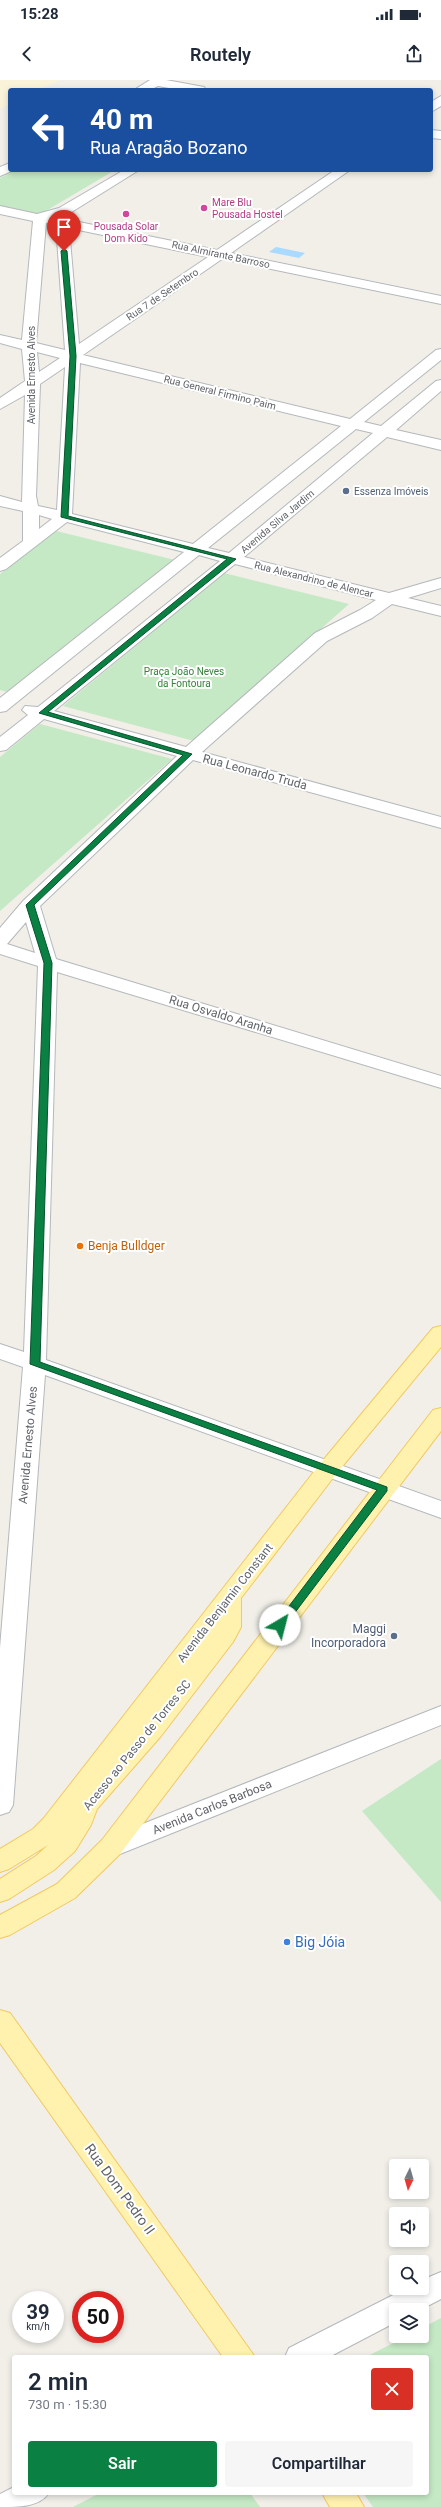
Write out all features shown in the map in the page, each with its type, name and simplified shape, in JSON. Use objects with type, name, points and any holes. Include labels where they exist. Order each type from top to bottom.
[{"type":"main road","name":"Avenida Benjamin Constant","points":[[0,1862],[42,1836],[53,1825],[328,1469],[441,1333]]},
{"type":"main road","points":[[111,1847],[441,1415]]},
{"type":"main road","name":"Acesso ao Passo de Torres SC","points":[[0,1892],[45,1863],[66,1844],[78,1825],[85,1805],[152,1730],[230,1628],[229,1596]]},
{"type":"main road","name":"Avenida Carlos Barbosa","points":[[0,1928],[66,1891],[111,1847]]},
{"type":"main road","name":"Rua Dom Pedro II","points":[[0,2020],[239,2355]]},
{"type":"main road","points":[[339,2495],[348,2507]]},
{"type":"street","points":[[147,88],[165,83],[190,88]]},
{"type":"street","points":[[433,106],[441,100]]},
{"type":"street","points":[[0,566],[31,544],[64,517],[73,356],[63,216],[130,172]]},
{"type":"street","name":"Rua 7 de Setembro","points":[[0,405],[341,172]]},
{"type":"street","name":"Rua Almirante Barroso","points":[[0,210],[40,217],[63,216],[222,254],[441,300]]},
{"type":"street","name":"Avenida Ernesto Alves","points":[[31,508],[28,496],[33,383],[29,345],[40,217]]},
{"type":"street","name":"Rua General Firmino Paim","points":[[0,339],[441,445]]},
{"type":"street","points":[[1,704],[196,550],[441,353]]},
{"type":"street","name":"Avenida Silva Jardim","points":[[0,746],[232,559],[441,384]]},
{"type":"street","name":"Rua Alexandrino de Alencar","points":[[0,501],[441,610]]},
{"type":"street","points":[[31,508],[31,544]]},
{"type":"street","points":[[0,940],[30,905],[189,754],[321,637],[366,614],[389,598],[441,583]]},
{"type":"street","points":[[366,614],[422,606],[441,600]]},
{"type":"street","name":"Rua Leonardo Truda","points":[[1,704],[42,713],[441,823]]},
{"type":"street","points":[[30,905],[48,963]]},
{"type":"street","name":"Rua Osvaldo Aranha","points":[[0,948],[441,1082]]},
{"type":"street","name":"Avenida Ernesto Alves","points":[[0,1805],[35,1364],[48,963]]},
{"type":"street","points":[[0,1351],[441,1510]]},
{"type":"street","name":"Avenida Carlos Barbosa","points":[[111,1847],[441,1715]]},
{"type":"street","points":[[304,2355],[441,2285]]},
{"type":"street","points":[[6,2507],[29,2495]]},
{"type":"green space","points":[[11,172],[112,172],[39,215],[0,206],[0,178]]},
{"type":"green space","points":[[56,531],[175,560],[11,693],[0,690],[0,574]]},
{"type":"green space","name":"Praça João Neves da Fontoura","points":[[224,573],[349,604],[194,741],[63,706]]},
{"type":"green space","points":[[40,724],[172,759],[0,911],[0,757]]},
{"type":"green space","points":[[441,1759],[441,1902],[362,1811]]},
{"type":"green space","points":[[441,2318],[441,2507],[373,2507],[364,2495],[429,2495],[429,2355],[370,2355],[393,2343],[429,2343],[429,2324]]},
{"type":"green space","points":[[96,2495],[251,2495],[260,2507],[73,2507]]},
{"type":"sand","points":[[0,80],[60,80],[43,88],[8,88],[8,105],[0,109]]},
{"type":"water","points":[[276,247],[305,253],[299,258],[269,252]]},
{"type":"place","name":"Mare Blu Pousada Hostel","points":[[204,208]]},
{"type":"place","name":"Pousada Solar Dom Kido","points":[[126,214]]},
{"type":"place","name":"Essenza Imóveis","points":[[346,491]]},
{"type":"place","name":"Benja Bulldger","points":[[80,1246]]},
{"type":"place","name":"Maggi Incorporadora","points":[[394,1636]]},
{"type":"place","name":"Big Jóia","points":[[287,1942]]},
{"type":"route","points":[[64,251],[73,356],[64,517],[232,559],[42,713],[189,754],[30,905],[48,963],[35,1364],[384,1489],[280,1625]]}]
